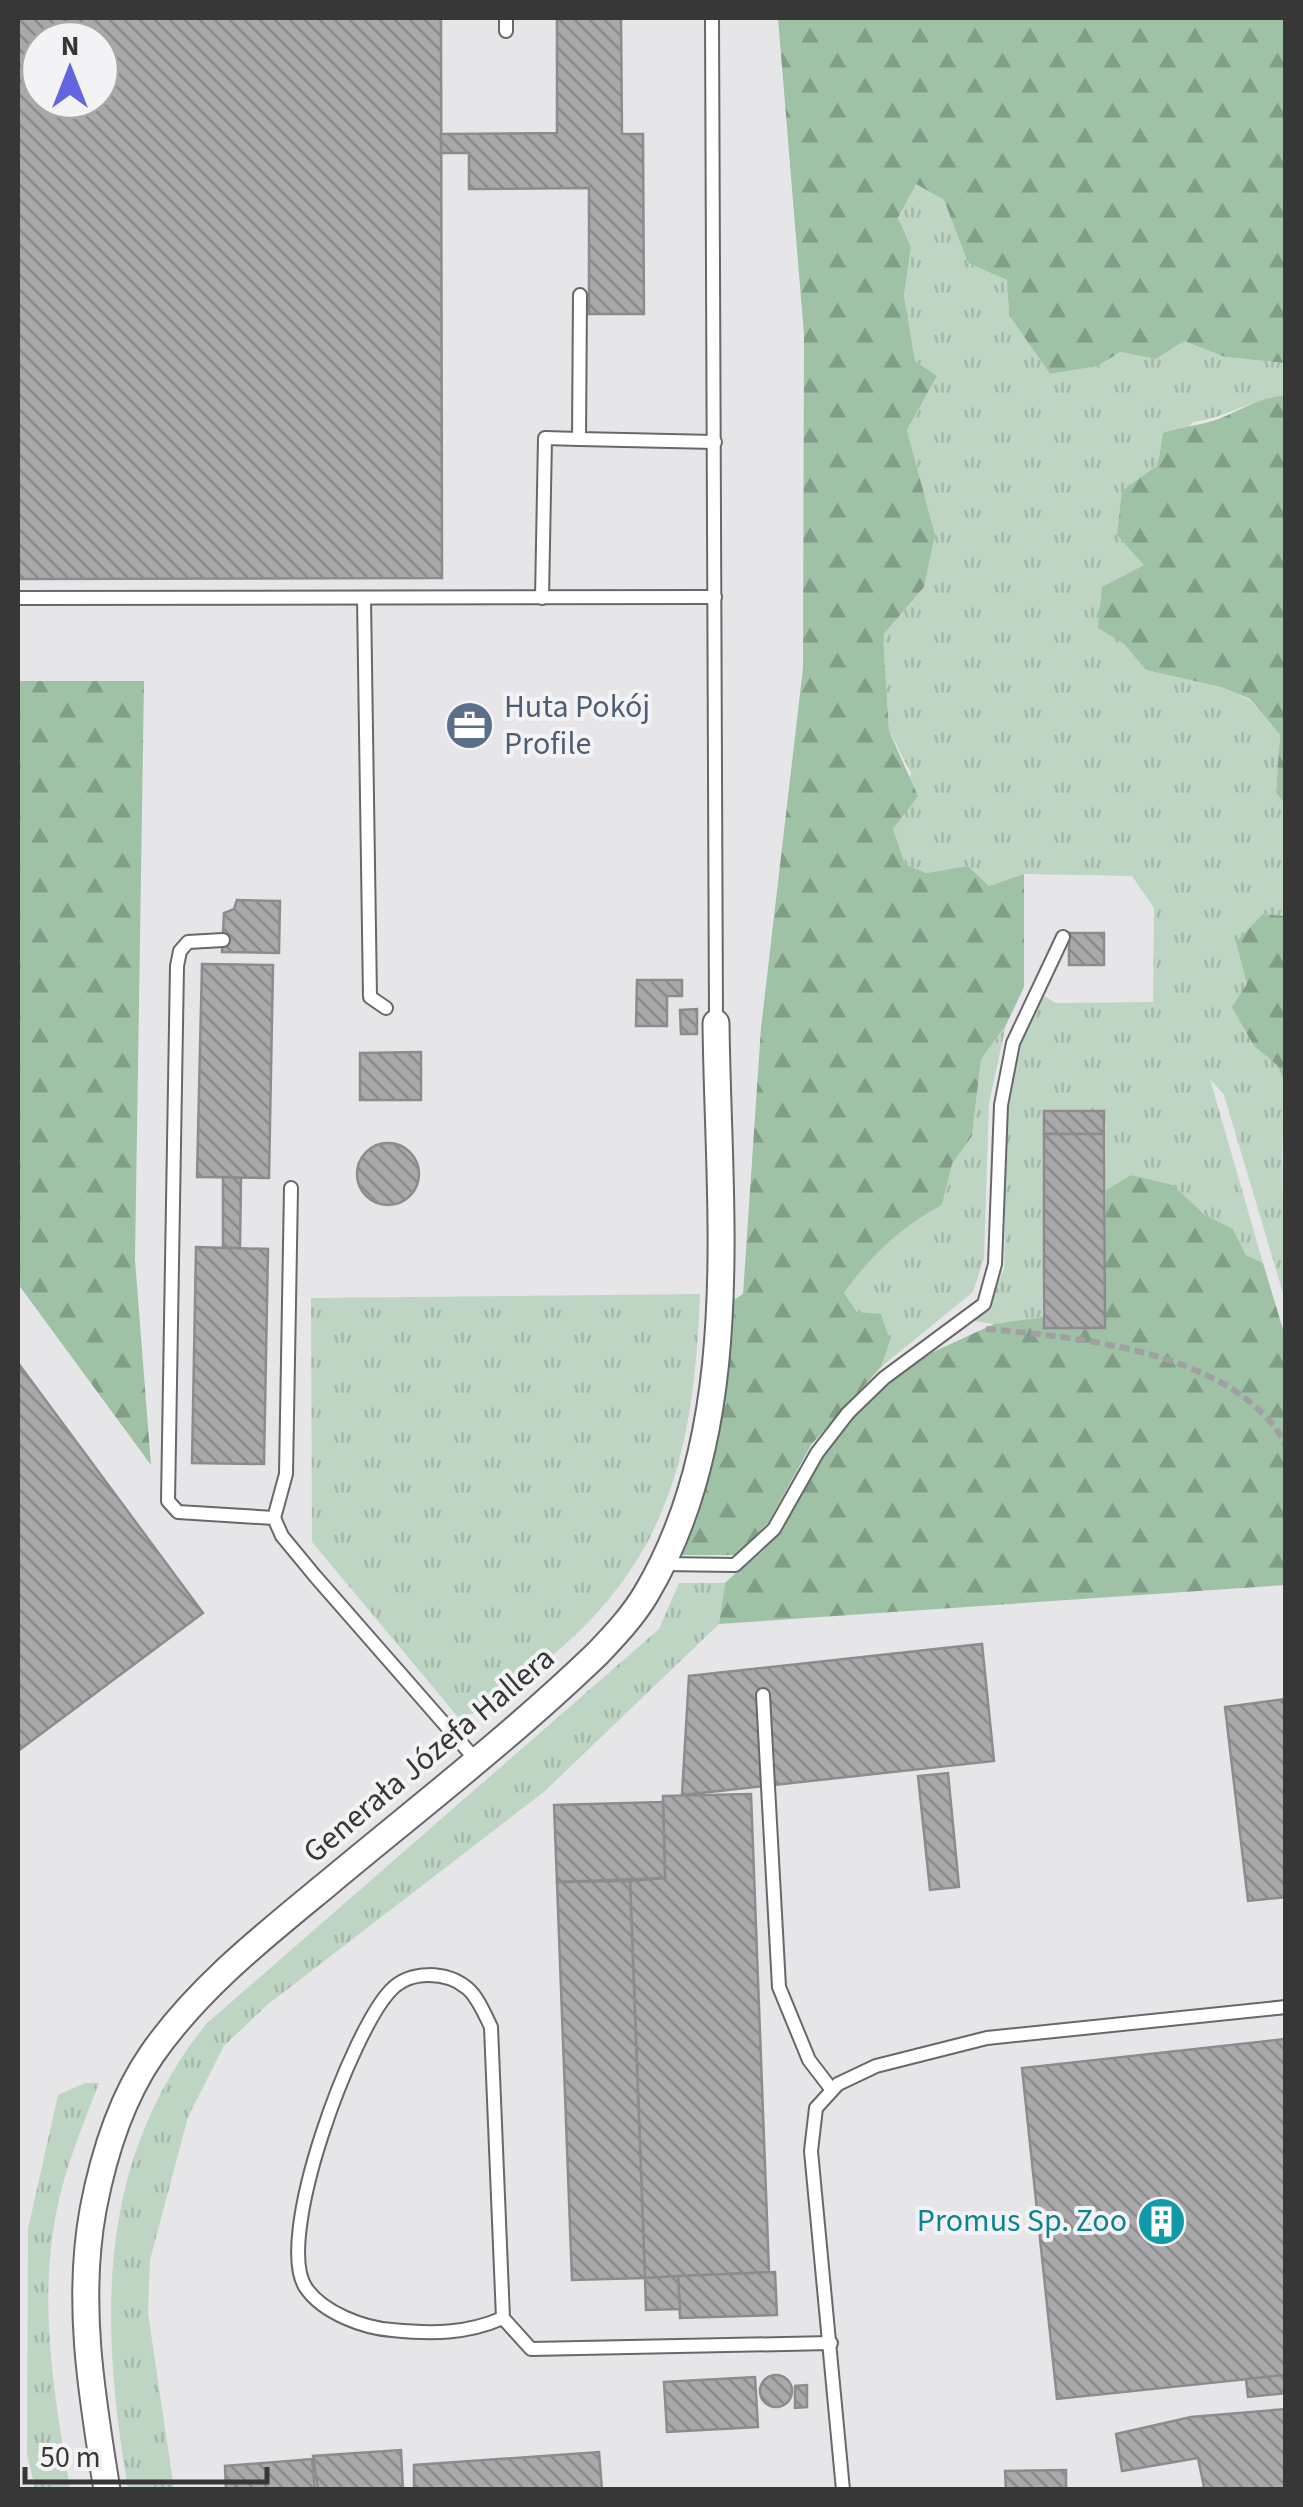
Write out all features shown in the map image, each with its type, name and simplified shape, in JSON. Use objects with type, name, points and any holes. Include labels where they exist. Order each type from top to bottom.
[{"type":"street","name":"Generała Józefa Hallera","points":[[107,2490],[88,2374],[86,2280],[93,2212],[124,2106],[150,2056],[186,2011],[254,1944],[598,1654],[645,1596],[662,1564],[698,1467],[714,1382],[719,1254],[716,1024]]},
{"type":"lane","points":[[712,18],[716,1024]]},
{"type":"lane","points":[[579,439],[580,295]]},
{"type":"lane","points":[[542,598],[545,438],[715,442]]},
{"type":"lane","points":[[18,598],[716,597]]},
{"type":"lane","points":[[364,598],[370,997],[386,1008]]},
{"type":"lane","points":[[662,1564],[735,1566],[774,1529],[817,1452],[848,1413],[884,1378],[984,1304],[995,1264],[1001,1106],[1013,1044],[1063,936]]},
{"type":"lane","points":[[223,940],[188,942],[180,950],[177,966],[168,1500],[178,1512],[274,1518]]},
{"type":"lane","points":[[291,1188],[286,1474],[274,1518],[282,1536],[315,1576],[476,1760]]},
{"type":"lane","points":[[763,1696],[780,1987],[809,2060],[832,2090]]},
{"type":"lane","points":[[503,2318],[472,2332],[372,2329],[330,2309],[304,2287],[296,2250],[304,2197],[348,2068],[391,1990],[422,1975],[448,1978],[469,1989],[491,2027],[503,2318],[532,2349],[831,2343]]},
{"type":"lane","points":[[843,2490],[811,2151],[816,2108],[832,2090],[876,2066],[987,2038],[1286,2008]]},
{"type":"path","points":[[954,1327],[1066,1336],[1155,1356],[1222,1382],[1279,1432],[1286,1446]]},
{"type":"green space","points":[[778,18],[1285,18],[1285,363],[1225,357],[1184,341],[1156,359],[1120,352],[1098,366],[1050,374],[1009,315],[1007,280],[968,263],[944,200],[916,184],[898,218],[911,247],[904,295],[915,361],[937,376],[907,430],[935,535],[924,587],[883,635],[889,731],[918,796],[893,829],[905,864],[926,873],[968,866],[989,886],[1024,874],[1024,987],[1006,1025],[981,1059],[972,1136],[952,1164],[942,1205],[888,1243],[844,1293],[857,1312],[881,1314],[890,1341],[881,1367],[811,1445],[768,1523],[735,1555],[675,1555],[701,1495],[717,1432],[726,1368],[729,1303],[743,1294],[761,1028],[803,668],[804,335]]},
{"type":"green space","points":[[916,183],[944,200],[968,263],[1007,280],[1009,315],[1050,374],[1098,366],[1120,352],[1156,359],[1184,341],[1225,357],[1285,363],[1285,395],[1193,422],[1158,465],[1123,491],[1145,565],[1124,644],[1146,670],[1221,687],[1250,700],[1280,735],[1276,792],[1285,805],[1285,916],[1263,914],[1247,985],[1254,1046],[1278,1066],[1285,1084],[1285,1300],[1224,1095],[1210,1079],[1263,1263],[1246,1255],[1233,1229],[1205,1215],[1173,1185],[1131,1175],[1106,1190],[1106,1123],[1046,1123],[1042,1317],[994,1324],[974,1321],[989,1306],[1004,1268],[1007,1107],[1018,1044],[1044,996],[1056,1003],[1153,1002],[1154,908],[1132,876],[1024,874],[989,886],[968,866],[926,873],[905,864],[893,829],[911,773],[889,731],[883,635],[924,587],[935,535],[907,430],[937,376],[915,361],[904,295],[911,247],[898,219]]},
{"type":"green space","points":[[1286,395],[1285,805],[1276,792],[1280,735],[1250,699],[1221,687],[1146,670],[1124,644],[1098,628],[1102,587],[1144,565],[1117,535],[1122,491],[1158,465],[1163,433]]},
{"type":"green space","points":[[18,681],[144,681],[135,1260],[151,1465],[18,1284]]},
{"type":"green space","points":[[1263,914],[1285,916],[1285,1084],[1278,1066],[1254,1046],[1232,1007],[1247,984],[1236,942]]},
{"type":"green space","points":[[1006,1025],[989,1103],[984,1258],[973,1292],[881,1367],[890,1341],[857,1312],[844,1293],[888,1243],[942,1205],[952,1164],[972,1136],[981,1059]]},
{"type":"green space","points":[[1131,1175],[1173,1185],[1205,1215],[1233,1229],[1246,1255],[1263,1263],[1285,1336],[1285,1585],[719,1624],[725,1583],[779,1533],[824,1455],[853,1416],[890,1381],[933,1352],[994,1324],[1042,1317],[1105,1317],[1106,1190]]},
{"type":"green space","points":[[700,1294],[697,1352],[680,1456],[665,1504],[644,1548],[616,1591],[579,1631],[498,1699],[479,1711],[458,1717],[312,1542],[311,1298]]},
{"type":"green space","points":[[679,1583],[725,1583],[719,1624],[545,1791],[267,2005],[224,2046],[188,2117],[150,2260],[148,2313],[174,2489],[128,2489],[113,2366],[115,2246],[125,2188],[143,2132],[170,2077],[206,2024],[659,1629]]},
{"type":"green space","points":[[85,2083],[99,2083],[59,2197],[48,2283],[54,2387],[70,2489],[35,2489],[27,2454],[28,2229],[58,2095]]},
{"type":"building","points":[[18,18],[441,18],[442,578],[18,579]]},
{"type":"building","points":[[557,18],[621,18],[622,134],[643,134],[644,314],[589,314],[589,188],[469,189],[469,153],[441,153],[441,134],[557,133]]},
{"type":"building","points":[[237,900],[280,901],[279,953],[222,952],[224,913],[234,909]]},
{"type":"building","points":[[1069,933],[1104,933],[1104,965],[1069,965]]},
{"type":"building","points":[[202,964],[273,965],[269,1178],[197,1177]]},
{"type":"building","points":[[637,980],[682,980],[682,996],[667,996],[667,1026],[636,1026]]},
{"type":"building","points":[[697,1009],[697,1034],[681,1034],[680,1010]]},
{"type":"building","points":[[421,1052],[421,1100],[360,1100],[360,1053]]},
{"type":"building","points":[[1044,1111],[1104,1111],[1104,1134],[1044,1134]]},
{"type":"building","points":[[1044,1134],[1104,1134],[1105,1328],[1044,1328]]},
{"type":"building","points":[[388,1143],[410,1152],[419,1174],[410,1196],[388,1205],[366,1196],[357,1174],[366,1152]]},
{"type":"building","points":[[223,1177],[241,1178],[240,1248],[223,1248]]},
{"type":"building","points":[[196,1247],[268,1249],[264,1464],[192,1463]]},
{"type":"building","points":[[18,1363],[203,1613],[18,1751]]},
{"type":"building","points":[[982,1644],[994,1761],[682,1795],[689,1676]]},
{"type":"building","points":[[1286,1699],[1286,1897],[1248,1901],[1225,1707]]},
{"type":"building","points":[[948,1773],[959,1887],[930,1890],[918,1776]]},
{"type":"building","points":[[751,1794],[769,2272],[645,2278],[630,1881],[665,1878],[663,1796]]},
{"type":"building","points":[[663,1802],[665,1878],[557,1882],[554,1805]]},
{"type":"building","points":[[630,1881],[645,2278],[572,2280],[557,1882]]},
{"type":"building","name":"Promus Sp. Zoo","points":[[1286,2039],[1286,2375],[1057,2399],[1022,2068]]},
{"type":"building","points":[[775,2272],[777,2315],[680,2318],[678,2276]]},
{"type":"building","points":[[678,2276],[680,2309],[646,2310],[645,2278]]},
{"type":"building","points":[[776,2375],[787,2380],[792,2391],[787,2402],[776,2407],[765,2402],[760,2391],[765,2380]]},
{"type":"building","points":[[1286,2375],[1286,2393],[1248,2397],[1246,2379]]},
{"type":"building","points":[[755,2377],[758,2427],[667,2432],[664,2382]]},
{"type":"building","points":[[807,2385],[807,2407],[795,2408],[795,2386]]},
{"type":"building","points":[[1286,2409],[1286,2490],[1198,2490],[1204,2487],[1198,2458],[1122,2471],[1116,2434],[1191,2417]]},
{"type":"building","points":[[401,2450],[403,2490],[318,2490],[313,2456]]},
{"type":"building","points":[[599,2452],[602,2490],[414,2490],[414,2465]]},
{"type":"building","points":[[312,2459],[315,2490],[226,2490],[225,2466]]},
{"type":"building","points":[[1066,2470],[1066,2490],[1006,2490],[1005,2471]]},
{"type":"place","name":"Huta Pokój Profile","points":[[469,725]]},
{"type":"place","name":"Promus Sp. Zoo","points":[[1162,2221]]}]
